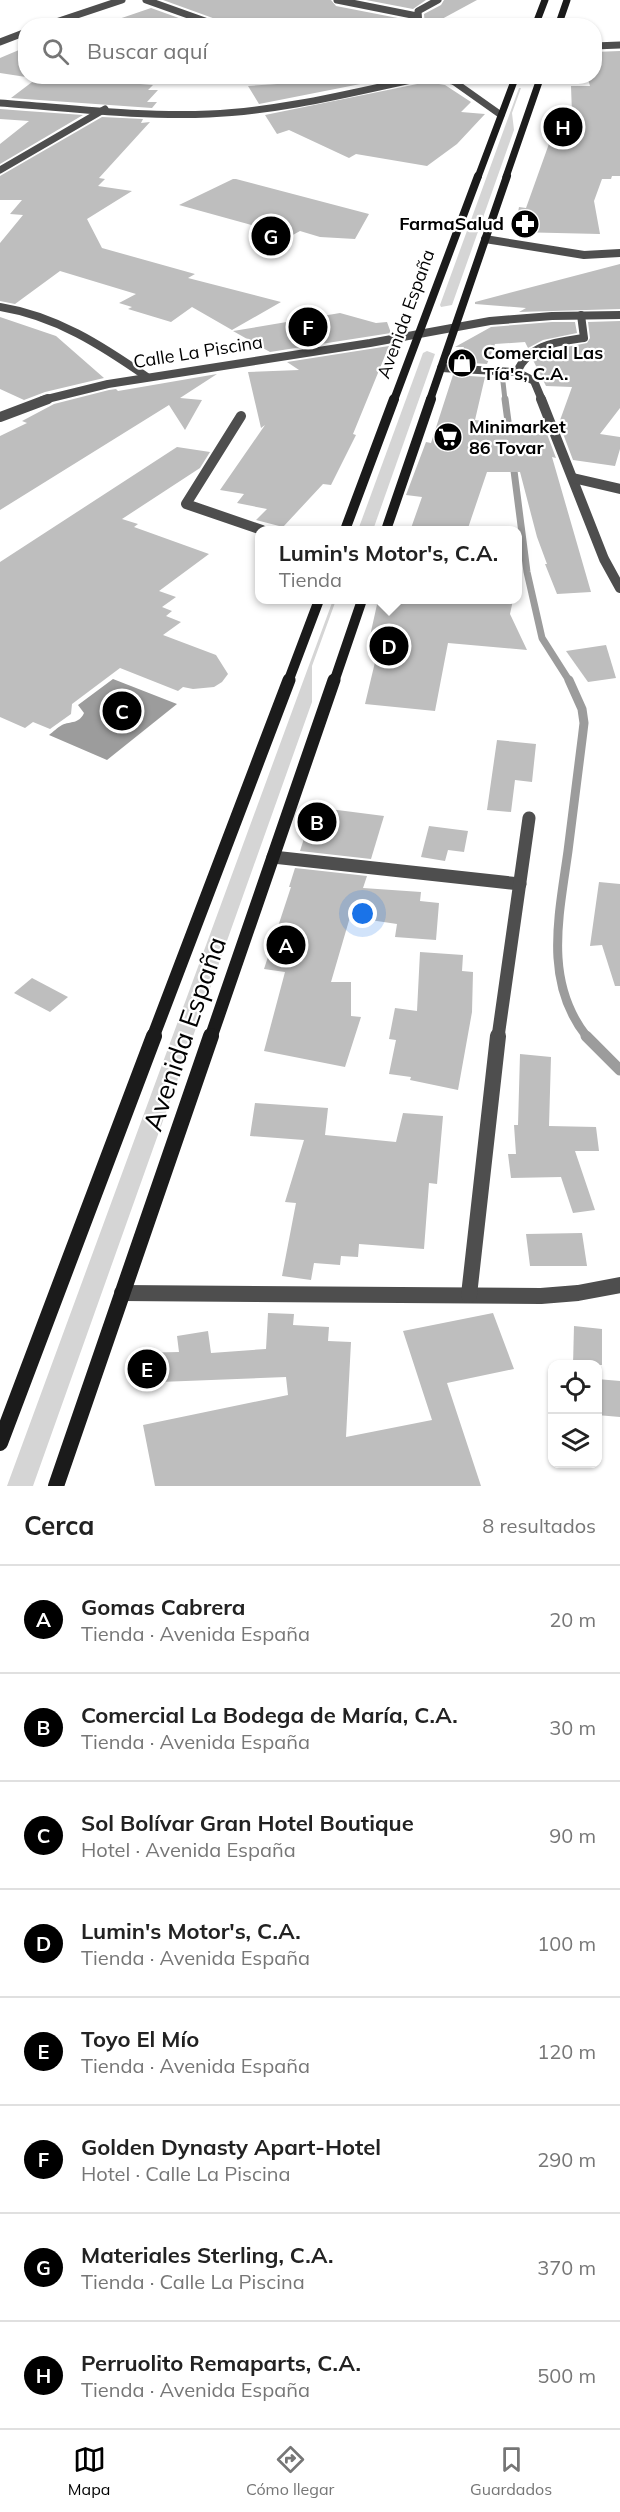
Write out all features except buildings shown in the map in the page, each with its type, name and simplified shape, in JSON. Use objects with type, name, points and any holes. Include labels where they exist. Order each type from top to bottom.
[{"type":"main road","points":[[538,18],[545,0]]},
{"type":"main road","points":[[561,18],[567,0]]},
{"type":"main road","name":"Avenida España","points":[[347,526],[512,84]]},
{"type":"main road","points":[[388,526],[538,84]]},
{"type":"main road","name":"Avenida España","points":[[0,1443],[317,604]]},
{"type":"main road","name":"Avenida España","points":[[56,1486],[361,604]]},
{"type":"street","points":[[92,0],[111,3]]},
{"type":"street","points":[[67,18],[122,0]]},
{"type":"street","points":[[146,0],[200,18]]},
{"type":"street","points":[[337,0],[417,16],[420,9],[438,0]]},
{"type":"street","points":[[0,42],[18,35]]},
{"type":"street","points":[[602,46],[620,45]]},
{"type":"street","points":[[0,103],[193,114],[286,106],[391,84]]},
{"type":"street","points":[[460,84],[501,115]]},
{"type":"street","points":[[0,170],[105,109]]},
{"type":"street","points":[[485,239],[584,255],[620,253]]},
{"type":"street","points":[[0,307],[24,310],[75,333],[147,377]]},
{"type":"street","points":[[516,372],[520,361],[531,352],[560,342],[584,338],[580,315]]},
{"type":"street","name":"Calle La Piscina","points":[[0,417],[20,407],[71,392],[147,377],[514,318],[620,315]]},
{"type":"street","points":[[441,368],[516,372],[534,381],[604,559],[620,588]]},
{"type":"street","points":[[241,416],[186,504],[255,529]]},
{"type":"street","points":[[573,478],[620,489]]},
{"type":"street","points":[[469,1295],[484,1151],[529,818]]},
{"type":"street","points":[[273,857],[520,884]]},
{"type":"street","points":[[122,1293],[541,1296],[578,1293],[620,1285]]},
{"type":"shaded area","points":[[519,88],[521,88],[512,113],[514,130],[452,305],[441,307],[440,305]]},
{"type":"shaded area","points":[[427,351],[435,354],[374,526],[359,526],[423,353]]},
{"type":"shaded area","points":[[332,604],[335,604],[312,666],[312,702],[33,1486],[7,1486]]},
{"type":"shaded area","points":[[113,679],[177,704],[107,760],[49,735],[62,725],[80,719],[84,713],[78,705]]},
{"type":"waterway","points":[[503,382],[505,400]]},
{"type":"waterway","points":[[505,399],[511,444]]},
{"type":"waterway","points":[[513,463],[521,526]]},
{"type":"waterway","points":[[522,533],[527,572],[542,638],[570,681]]},
{"type":"waterway","points":[[570,681],[582,709],[584,723],[558,924],[559,971],[564,994],[573,1016],[587,1037]]},
{"type":"waterway","points":[[587,1037],[620,1070]]},
{"type":"place","name":"Perruolito Remaparts, C.A.","points":[[563,127]]},
{"type":"place","name":"FarmaSalud","points":[[525,224]]},
{"type":"place","name":"Materiales Sterling, C.A.","points":[[271,236]]},
{"type":"place","name":"Golden Dynasty Apart-Hotel","points":[[308,327]]},
{"type":"place","name":"Comercial Las Tía's, C.A.","points":[[462,363]]},
{"type":"place","name":"Minimarket 86 Tovar","points":[[448,437]]},
{"type":"place","name":"Lumin's Motor's, C.A.","points":[[389,646]]},
{"type":"place","name":"Sol Bolívar Gran Hotel Boutique","points":[[122,711]]},
{"type":"place","name":"Comercial La Bodega de María, C.A.","points":[[317,822]]},
{"type":"place","name":"Gomas Cabrera","points":[[286,945]]},
{"type":"place","name":"Toyo El Mío","points":[[147,1369]]}]
